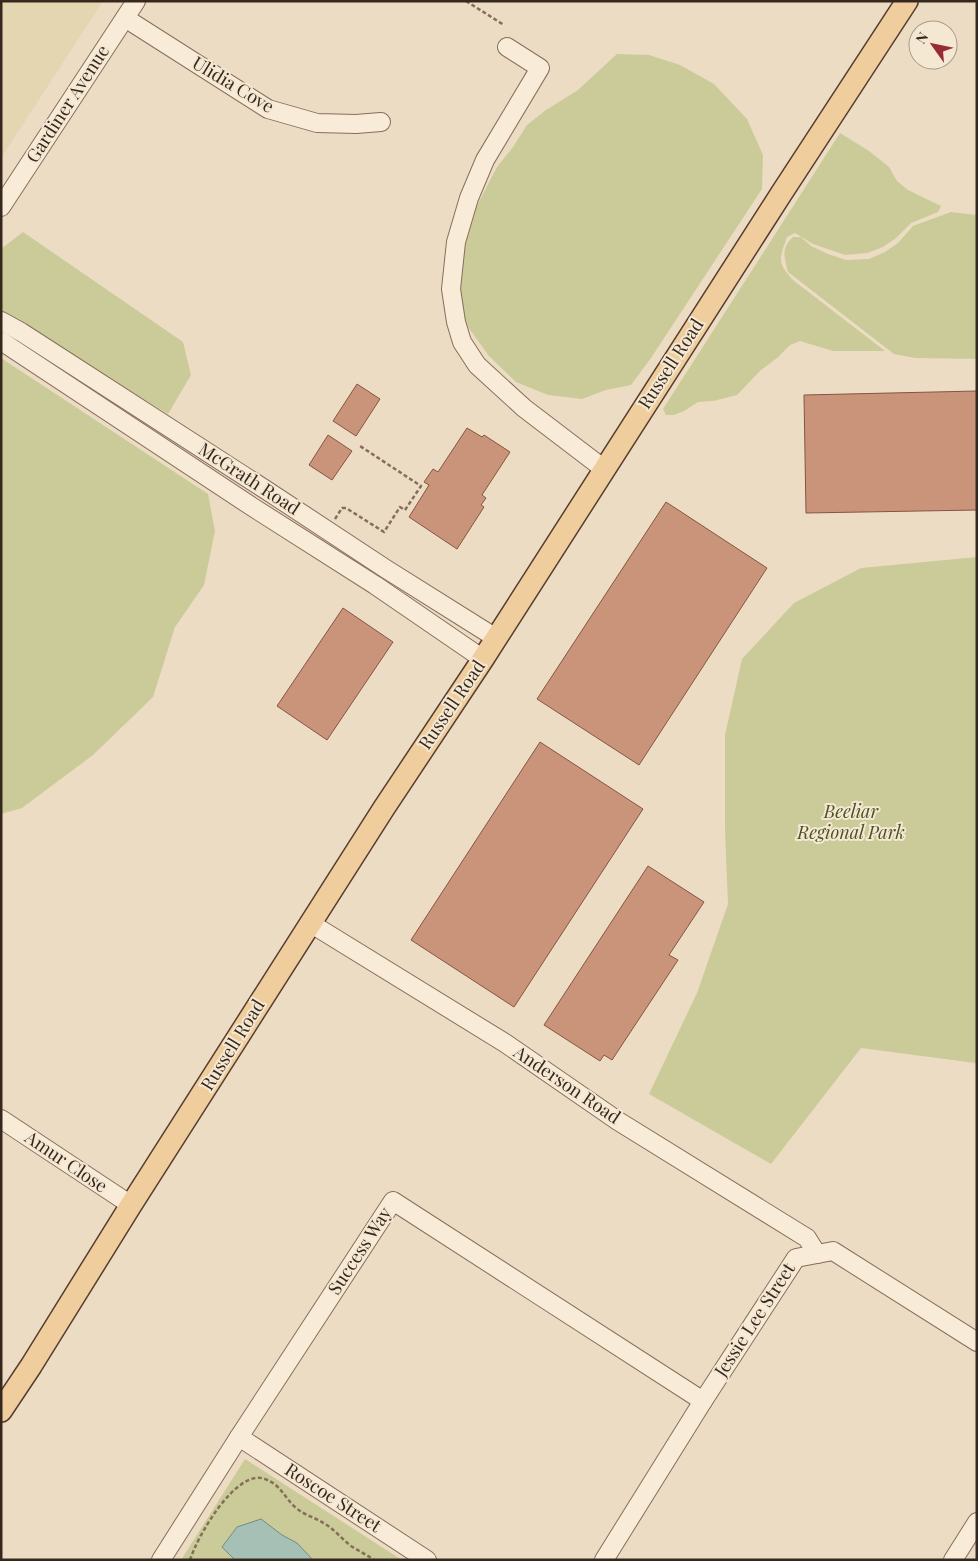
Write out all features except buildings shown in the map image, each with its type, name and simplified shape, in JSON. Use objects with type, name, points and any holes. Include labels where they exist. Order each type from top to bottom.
[{"type":"main road","name":"Russell Road","points":[[1,1411],[310,923],[483,659],[907,1]]},
{"type":"street","name":"Gardiner Avenue","points":[[1,207],[136,1]]},
{"type":"street","name":"Ulidia Cove","points":[[125,18],[268,109],[317,123],[356,124],[381,122]]},
{"type":"street","points":[[507,47],[540,68],[484,160],[469,198],[456,242],[451,289],[456,322],[462,342],[477,365],[524,408],[604,469]]},
{"type":"street","name":"McGrath Road","points":[[1,321],[496,638]]},
{"type":"street","name":"McGrath Road","points":[[1,341],[254,508],[375,585],[483,659]]},
{"type":"street","name":"Anderson Road","points":[[310,923],[505,1043],[618,1121],[807,1238],[816,1254]]},
{"type":"street","name":"Amur Close","points":[[1,1119],[131,1206]]},
{"type":"street","name":"Success Way","points":[[161,1560],[393,1201],[703,1400]]},
{"type":"street","name":"Jessie Lee Street","points":[[604,1560],[703,1400],[796,1258],[833,1251],[977,1342]]},
{"type":"street","name":"Roscoe Street","points":[[239,1437],[427,1560]]},
{"type":"street","points":[[953,1560],[977,1522]]},
{"type":"path","points":[[466,1],[504,25]]},
{"type":"path","points":[[334,523],[342,508],[346,508],[384,532],[400,507],[405,510],[421,486],[360,446]]},
{"type":"path","points":[[190,1560],[198,1542],[221,1504],[231,1492],[252,1477],[264,1478],[279,1487],[293,1506],[309,1517],[325,1524],[351,1546],[374,1560]]},
{"type":"shaded area","points":[[1,1],[103,1],[1,158]]},
{"type":"shaded area","points":[[261,1519],[282,1535],[297,1543],[313,1560],[235,1560],[222,1547],[237,1527]]},
{"type":"green space","points":[[617,54],[649,55],[680,65],[714,84],[747,119],[763,155],[762,189],[651,358],[631,385],[606,390],[582,399],[548,395],[516,382],[489,356],[468,327],[457,295],[462,241],[472,215],[497,167],[527,125],[546,110],[578,90]]},
{"type":"green space","points":[[840,133],[869,151],[889,167],[897,181],[908,190],[941,206],[938,212],[911,223],[896,238],[883,247],[867,253],[845,255],[813,244],[795,233],[787,237],[781,260],[784,269],[793,280],[885,351],[833,351],[800,341],[790,345],[761,370],[737,395],[713,401],[698,402],[684,411],[674,415],[666,415],[663,409]]},
{"type":"green space","points":[[951,212],[977,215],[977,359],[915,358],[894,354],[788,272],[784,253],[789,241],[793,237],[801,237],[811,246],[846,260],[869,259],[885,252],[898,243],[913,226]]},
{"type":"green space","points":[[23,232],[183,342],[191,375],[168,414],[1,313],[1,249]]},
{"type":"green space","points":[[1,358],[208,494],[215,531],[204,585],[175,627],[153,697],[93,755],[22,808],[1,814]]},
{"type":"green space","name":"Beeliar Regional Park","points":[[977,557],[977,1065],[975,1063],[861,1048],[771,1164],[649,1094],[697,993],[728,904],[725,830],[725,735],[742,659],[794,603],[861,568]]},
{"type":"green space","points":[[245,1459],[402,1560],[181,1560]]}]
